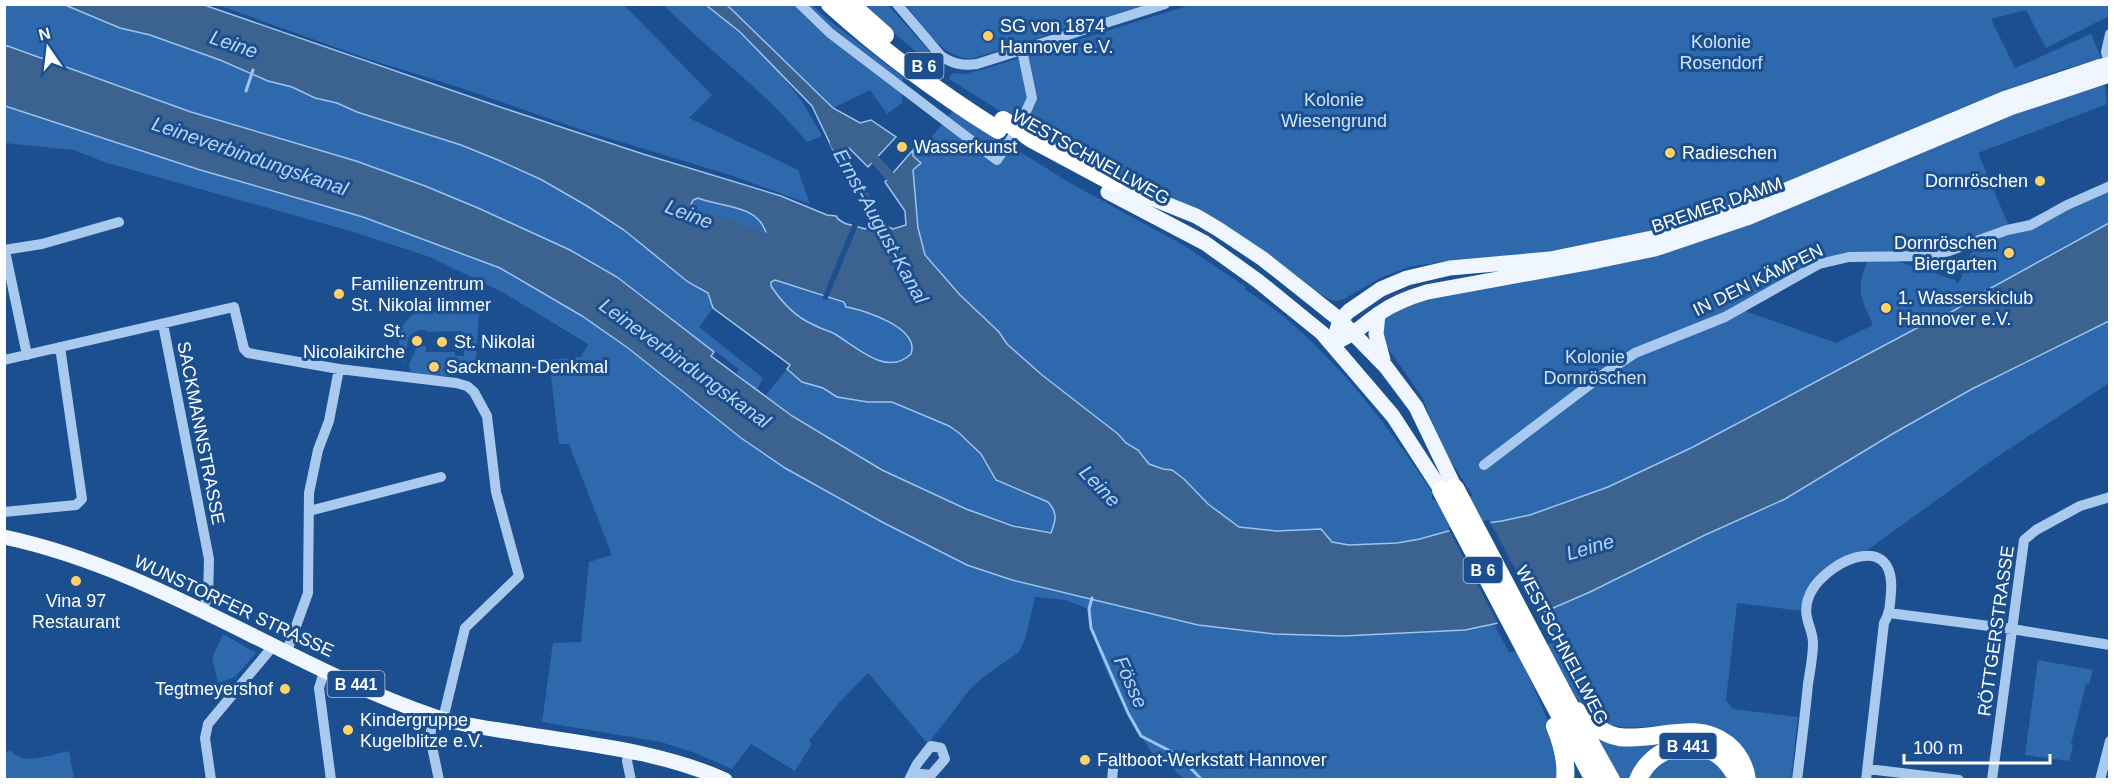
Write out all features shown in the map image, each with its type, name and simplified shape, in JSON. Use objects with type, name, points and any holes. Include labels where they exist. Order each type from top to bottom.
[{"type":"highway","name":"WESTSCHNELLWEG","points":[[830,4],[856,28],[941,94],[1111,187]]},
{"type":"highway","name":"WESTSCHNELLWEG","points":[[850,4],[947,85],[1000,125]]},
{"type":"highway","name":"WESTSCHNELLWEG","points":[[1448,489],[1594,780]]},
{"type":"highway","name":"WESTSCHNELLWEG","points":[[1530,651],[1567,701],[1611,780]]},
{"type":"highway","points":[[1530,651],[1560,736],[1566,768],[1565,780]]},
{"type":"highway","points":[[1567,701],[1595,726],[1618,737],[1631,738],[1697,732],[1722,740],[1738,755],[1746,770],[1747,780]]},
{"type":"highway","name":"B 441","points":[[1638,780],[1641,771],[1657,755],[1668,750],[1692,746],[1703,747],[1717,754],[1726,762],[1738,780]]},
{"type":"main road","name":"BREMER DAMM","points":[[1333,343],[1355,334],[1378,314],[1400,301],[1427,292],[1652,238],[1707,221],[1826,174],[2006,98],[2105,71]]},
{"type":"main road","name":"WESTSCHNELLWEG","points":[[1111,187],[1196,216],[1260,256],[1340,320],[1386,367],[1416,407],[1448,489]]},
{"type":"main road","name":"WESTSCHNELLWEG","points":[[1111,187],[1205,243],[1254,278],[1333,343],[1394,416],[1448,489]]},
{"type":"main road","name":"BREMER DAMM","points":[[1340,320],[1356,305],[1393,284],[1431,271],[1531,267]]},
{"type":"main road","points":[[1317,302],[1335,310],[1348,309],[1356,305]]},
{"type":"main road","points":[[1378,314],[1376,334],[1386,367]]},
{"type":"main road","points":[[1333,343],[1340,320]]},
{"type":"main road","name":"WUNSTORFER STRASSE","points":[[4,537],[69,554],[135,579],[389,700],[438,718],[629,751],[674,761],[725,780]]},
{"type":"street","points":[[800,4],[830,33],[997,160],[1019,127],[1032,98],[1022,50]]},
{"type":"street","points":[[897,4],[941,56],[950,62],[965,66],[1165,4]]},
{"type":"street","points":[[2105,71],[2109,34]]},
{"type":"street","name":"IN DEN KÄMPEN","points":[[1484,465],[1605,373],[1635,353],[1725,317],[1819,264],[1849,257],[1927,256],[1948,251],[2007,230],[2031,225],[2109,186]]},
{"type":"street","points":[[27,355],[5,251],[21,246],[42,244],[119,222]]},
{"type":"street","name":"SACKMANNSTRASSE","points":[[202,611],[208,596],[209,559],[163,324],[234,307],[244,349],[248,353],[339,369],[456,383],[470,388],[486,413],[496,492],[519,576],[465,628],[438,718],[430,737],[440,780]]},
{"type":"street","points":[[4,360],[163,324]]},
{"type":"street","points":[[4,512],[76,505],[82,499],[60,347]]},
{"type":"street","points":[[211,780],[206,738],[208,724],[280,648],[307,601],[309,493],[318,450],[329,421],[339,369]]},
{"type":"street","points":[[309,511],[441,477]]},
{"type":"street","name":"RÖTTGERSTRASSE","points":[[1992,780],[2024,540],[2036,530],[2080,506],[2108,501]]},
{"type":"street","points":[[1797,780],[1813,643],[1806,617],[1807,601],[1812,589],[1832,571],[1852,558],[1863,555],[1875,556],[1887,565],[1891,574],[1889,613],[1884,623],[1867,774],[1959,780]]},
{"type":"street","points":[[1889,613],[2013,629],[2109,645]]},
{"type":"street","points":[[325,669],[319,688],[331,780]]},
{"type":"street","points":[[2100,780],[2109,741]]},
{"type":"street","points":[[629,751],[627,761],[630,780]]},
{"type":"street","points":[[1112,780],[1114,758]]},
{"type":"green space","points":[[5,5],[65,5],[120,28],[150,35],[220,60],[315,98],[337,103],[357,112],[461,145],[542,180],[624,230],[688,282],[708,293],[713,308],[699,327],[763,378],[757,390],[737,373],[739,369],[617,277],[570,250],[425,186],[356,161],[191,112],[5,45]]},
{"type":"green space","points":[[218,5],[624,5],[712,95],[689,118],[798,170],[810,204],[733,176],[585,131],[368,59]]},
{"type":"green space","points":[[664,5],[706,5],[740,32],[777,70],[802,101],[822,136],[807,142],[791,123]]},
{"type":"green space","points":[[727,5],[812,5],[903,77],[902,103],[887,114],[870,90],[833,108]]},
{"type":"green space","points":[[861,5],[888,5],[939,62],[933,66]]},
{"type":"green space","name":"SG von 1874 Hannover e.V.","points":[[906,5],[1144,5],[971,59],[950,53],[941,47]]},
{"type":"green space","points":[[1190,5],[2109,5],[2109,16],[2046,48],[2026,10],[1991,19],[2015,68],[2091,34],[2101,58],[2046,75],[1959,109],[1755,196],[1645,233],[1541,253],[1453,260],[1409,267],[1382,277],[1337,301],[1309,288],[1140,186],[1088,162],[1027,128],[949,79],[952,73],[964,74],[981,70]]},
{"type":"green space","name":"Kolonie Dornröschen","points":[[2105,85],[2107,104],[1978,153],[2008,224],[1944,250],[1928,253],[1842,253],[1745,311],[1836,343],[1873,325],[1860,286],[1868,260],[1897,261],[1955,280],[1957,283],[1960,281],[1976,241],[2109,186],[2110,223],[1982,293],[1945,316],[1917,328],[1724,432],[1608,487],[1530,515],[1466,526],[1397,543],[1349,545],[1276,531],[1239,527],[1208,504],[1184,479],[1149,464],[1138,450],[1126,443],[1118,434],[1042,375],[1007,344],[999,332],[960,295],[925,255],[918,228],[913,170],[921,163],[913,156],[914,150],[928,157],[933,152],[927,143],[953,110],[1070,183],[1185,246],[1246,287],[1245,289],[1278,312],[1305,335],[1345,376],[1399,444],[1432,492],[1432,500],[1473,496],[1450,460],[1447,460],[1422,397],[1383,341],[1384,319],[1394,311],[1432,297],[1546,277],[2041,104]]},
{"type":"green space","points":[[4,106],[197,169],[363,217],[500,268],[582,316],[628,348],[741,438],[882,522],[967,565],[1012,580],[1198,625],[1273,634],[1465,630],[1494,624],[1509,652],[1518,651],[1555,737],[1560,779],[1184,779],[1167,764],[1157,761],[1125,708],[1105,668],[1092,628],[1089,609],[1065,600],[1037,597],[1035,597],[1026,636],[1019,652],[970,689],[928,744],[868,673],[838,704],[809,741],[812,744],[795,771],[751,744],[732,769],[698,754],[661,742],[542,722],[553,643],[581,642],[589,562],[612,555],[569,444],[559,444],[549,360],[581,357],[588,344],[504,293],[430,257],[350,231],[104,162],[74,150],[5,143]]},
{"type":"green space","points":[[698,198],[749,213],[764,226],[768,236],[751,237],[710,220],[694,211],[691,205],[693,200]]},
{"type":"green space","points":[[774,280],[844,303],[846,307],[889,322],[907,336],[912,345],[911,354],[891,363],[871,357],[795,313],[771,286]]},
{"type":"green space","points":[[417,311],[479,314],[475,371],[451,376],[411,372],[409,365],[417,346],[426,346],[426,352],[455,352],[455,356],[464,356],[467,338],[461,331],[426,332],[419,330],[409,336],[403,364],[399,340],[401,328]]},
{"type":"green space","points":[[2109,321],[2109,383],[1985,465],[1869,549],[1850,555],[1809,586],[1804,598],[1803,611],[1737,603],[1726,700],[1733,709],[1798,717],[1791,779],[1751,779],[1715,727],[1693,724],[1633,727],[1610,725],[1589,712],[1571,691],[1544,645],[1551,643],[1537,615],[1785,499],[1972,389]]},
{"type":"green space","points":[[787,369],[802,382],[823,388],[837,397],[868,402],[892,402],[949,426],[960,433],[981,454],[996,480],[1048,502],[1055,517],[1051,533],[974,512],[937,497],[900,480],[831,441],[765,396]]},
{"type":"green space","points":[[223,634],[256,653],[235,677],[218,683],[212,658]]},
{"type":"green space","points":[[2038,660],[2093,670],[2089,684],[2086,684],[2069,761],[2025,755]]},
{"type":"green space","points":[[1594,733],[1697,741],[1633,779],[1617,779]]},
{"type":"green space","points":[[11,751],[16,756],[30,759],[69,751],[74,779],[5,779],[5,752]]},
{"type":"green space","points":[[1684,753],[1712,759],[1731,780],[1646,780],[1661,762]]},
{"type":"water","name":"Leineverbindungskanal","points":[[65,5],[204,5],[503,108],[781,196],[865,229],[867,227],[876,229],[873,219],[879,217],[886,226],[893,229],[906,225],[905,211],[885,182],[913,150],[913,156],[921,163],[913,170],[918,228],[925,255],[960,295],[999,332],[1007,344],[1042,375],[1118,434],[1126,443],[1138,450],[1149,464],[1172,470],[1208,504],[1239,527],[1276,531],[1321,529],[1332,542],[1349,545],[1397,543],[1466,526],[1530,515],[1608,487],[1693,447],[1917,328],[1945,316],[2109,223],[2109,321],[1972,389],[1785,499],[1537,615],[1465,630],[1343,636],[1274,634],[1198,625],[1012,580],[967,565],[882,522],[785,468],[741,438],[628,348],[582,316],[500,268],[363,217],[197,169],[5,106],[5,45],[191,112],[356,161],[425,186],[570,250],[617,277],[714,352],[711,356],[792,416],[882,470],[966,509],[1013,526],[1051,533],[1055,517],[1048,502],[996,480],[981,454],[949,426],[892,402],[868,402],[837,397],[823,388],[802,382],[787,369],[790,365],[713,308],[708,293],[688,282],[624,230],[542,180],[461,145],[357,112],[337,103],[315,98],[292,87],[268,81],[220,60],[150,35],[120,28]],"holes":[[[698,198],[749,213],[757,218],[767,236],[750,237],[710,220],[695,211],[691,205],[693,200]],[[775,280],[844,302],[846,307],[889,322],[907,336],[912,345],[911,354],[891,363],[871,357],[795,313],[771,286],[771,282]]]},
{"type":"water","points":[[706,5],[727,5],[833,108],[860,123],[871,120],[896,137],[868,167],[849,148],[836,156],[812,106],[740,32]]},
{"type":"pier","points":[[853,223],[859,223],[827,300],[822,299]]},
{"type":"pier","points":[[1489,520],[1541,617],[1499,626],[1448,528]]},
{"type":"waterway","points":[[246,91],[253,70]]},
{"type":"waterway","name":"Ernst-August-Kanal","points":[[835,143],[882,229]]},
{"type":"waterway","name":"Ernst-August-Kanal","points":[[867,151],[899,186]]},
{"type":"waterway","name":"Leine","points":[[709,222],[774,245]]},
{"type":"waterway","name":"Fösse","points":[[1092,598],[1089,609],[1091,628],[1128,713],[1141,736],[1178,755],[1202,780]]},
{"type":"place","name":"SG von 1874 Hannover e.V.","points":[[988,36]]},
{"type":"place","name":"Wasserkunst","points":[[902,147]]},
{"type":"place","name":"Radieschen","points":[[1670,153]]},
{"type":"place","name":"Dornröschen","points":[[2040,181]]},
{"type":"place","name":"Dornröschen Biergarten","points":[[2009,253]]},
{"type":"place","name":"Familienzentrum St. Nikolai limmer","points":[[339,294]]},
{"type":"place","name":"1. Wasserskiclub Hannover e.V.","points":[[1886,308]]},
{"type":"place","name":"St. Nicolaikirche","points":[[417,341]]},
{"type":"place","name":"St. Nikolai","points":[[442,342]]},
{"type":"place","name":"Sackmann-Denkmal","points":[[434,367]]},
{"type":"place","name":"Vina 97 Restaurant","points":[[76,581]]},
{"type":"place","name":"Tegtmeyershof","points":[[285,689]]},
{"type":"place","name":"Kindergruppe Kugelblitze e.V.","points":[[348,730]]},
{"type":"place","name":"Faltboot-Werkstatt Hannover","points":[[1085,760]]},
{"type":"park label","name":"Kolonie Rosendorf","points":[[1721,52]]},
{"type":"park label","name":"Kolonie Wiesengrund","points":[[1334,110]]}]
